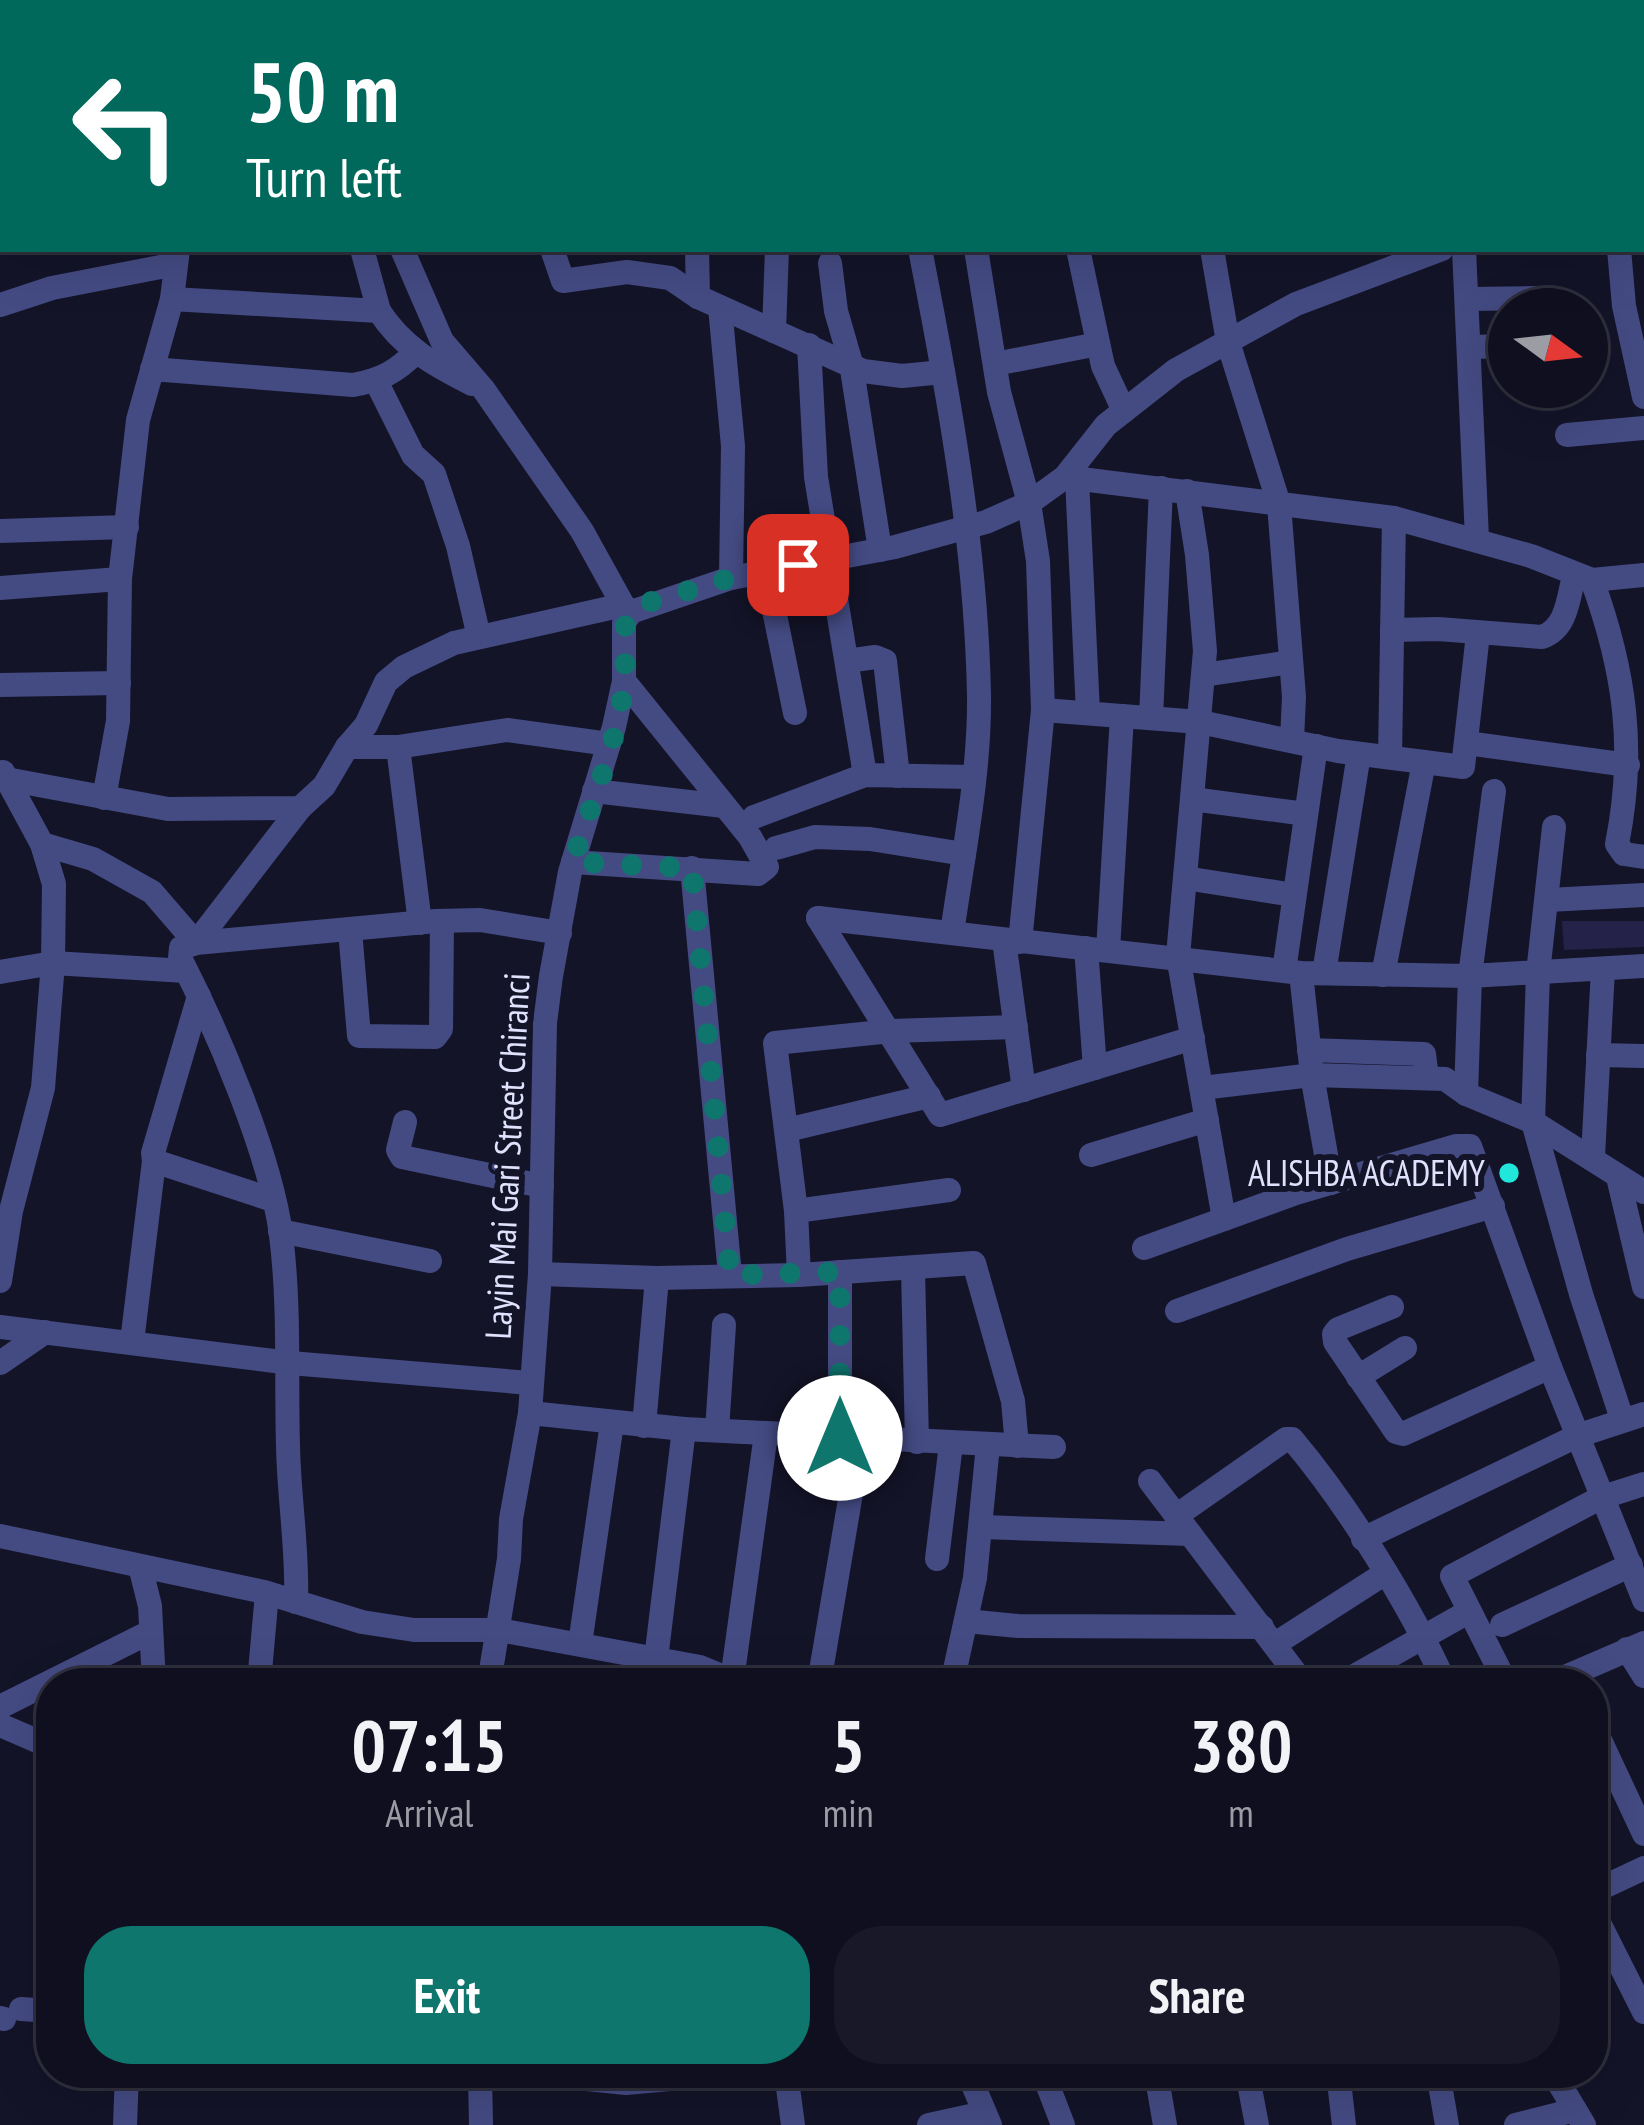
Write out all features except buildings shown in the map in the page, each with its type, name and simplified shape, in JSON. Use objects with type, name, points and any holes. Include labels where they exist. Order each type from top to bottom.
[{"type":"street","points":[[363,252],[379,310],[395,336],[484,390]]},
{"type":"street","points":[[403,252],[442,340],[484,390],[582,531],[627,608]]},
{"type":"street","points":[[553,252],[562,281],[626,260],[872,374],[943,371]]},
{"type":"street","points":[[698,252],[733,446],[731,578]]},
{"type":"street","points":[[774,331],[777,252]]},
{"type":"street","points":[[921,252],[968,526],[979,699],[952,933]]},
{"type":"street","points":[[976,252],[995,364],[1038,561],[1043,710],[1012,941],[1024,1090]]},
{"type":"street","points":[[1079,252],[1098,344],[1124,411]]},
{"type":"street","points":[[1213,252],[1228,342],[1279,504],[1291,662],[1304,743],[1306,814],[1294,896],[1310,1062],[1331,1183]]},
{"type":"street","points":[[196,943],[300,808],[314,800],[347,747],[367,725],[386,682],[428,652],[479,637],[627,608],[731,578],[880,550],[1029,503],[1071,478],[1106,425],[1176,370],[1296,304],[1434,252]]},
{"type":"street","points":[[1464,252],[1478,539]]},
{"type":"street","points":[[1619,252],[1624,306],[1644,397]]},
{"type":"street","points":[[0,305],[177,256],[172,299],[138,420],[120,579],[116,739],[104,798]]},
{"type":"street","points":[[830,263],[880,550]]},
{"type":"street","points":[[172,299],[379,310]]},
{"type":"street","points":[[1468,299],[1488,299]]},
{"type":"street","points":[[995,364],[1098,344]]},
{"type":"street","points":[[809,345],[816,477],[865,775]]},
{"type":"street","points":[[1470,346],[1488,346]]},
{"type":"street","points":[[152,369],[353,385],[397,371],[416,352]]},
{"type":"street","points":[[376,381],[413,455],[434,475],[458,547],[479,637]]},
{"type":"street","points":[[1567,435],[1644,428]]},
{"type":"street","points":[[1071,478],[1394,518],[1478,539],[1583,578],[1644,575]]},
{"type":"street","points":[[1071,478],[1088,713]]},
{"type":"street","points":[[1151,718],[1161,488]]},
{"type":"street","points":[[1187,491],[1201,600],[1203,675],[1178,956],[1224,1219]]},
{"type":"street","points":[[1390,758],[1394,518]]},
{"type":"street","points":[[0,531],[127,527]]},
{"type":"street","points":[[766,571],[795,713]]},
{"type":"street","points":[[1392,630],[1542,638],[1561,623],[1583,578]]},
{"type":"street","points":[[1583,578],[1621,673],[1628,765],[1616,844],[1624,854],[1644,857]]},
{"type":"street","points":[[0,588],[120,579]]},
{"type":"street","points":[[1156,602],[1201,600]]},
{"type":"street","name":"Layin Mai Gari Street Chiranci","points":[[492,1668],[530,1413],[540,1274],[545,1023],[573,862],[624,681],[627,608]]},
{"type":"street","points":[[1043,710],[1200,722],[1359,754],[1463,767],[1478,634]]},
{"type":"street","points":[[847,661],[885,661],[898,776]]},
{"type":"street","points":[[1203,675],[1291,662]]},
{"type":"street","points":[[573,862],[758,874],[767,867],[624,681]]},
{"type":"street","points":[[0,685],[119,683]]},
{"type":"street","points":[[1095,1068],[1097,949],[1122,716]]},
{"type":"street","points":[[347,747],[398,747],[507,730],[609,744]]},
{"type":"street","points":[[1467,743],[1628,765]]},
{"type":"street","points":[[350,930],[359,1036],[435,1037],[440,1029],[431,922],[398,747]]},
{"type":"street","points":[[1303,973],[1359,754]]},
{"type":"street","points":[[1383,975],[1424,762]]},
{"type":"street","points":[[0,1281],[11,1211],[43,1088],[54,884],[42,844],[10,807],[3,771],[104,798],[168,809],[300,808]]},
{"type":"street","points":[[754,817],[865,775],[972,777]]},
{"type":"street","points":[[594,791],[724,806]]},
{"type":"street","points":[[1466,1094],[1471,976],[1494,791]]},
{"type":"street","points":[[1192,799],[1306,814]]},
{"type":"street","points":[[1363,1539],[1577,1436],[1633,1416],[1581,1294],[1533,1122],[1538,974],[1554,827]]},
{"type":"street","points":[[776,848],[815,837],[870,839],[964,854]]},
{"type":"street","points":[[42,844],[94,860],[152,892],[196,943]]},
{"type":"street","points":[[692,868],[730,1275]]},
{"type":"street","points":[[1185,878],[1294,896]]},
{"type":"street","points":[[1548,900],[1644,895]]},
{"type":"street","points":[[1193,1038],[940,1115],[818,918],[1303,973],[1471,976],[1644,966]]},
{"type":"street","points":[[296,1602],[298,1562],[288,1446],[290,1363],[280,1231],[232,1077],[180,958],[181,948],[480,920],[560,933]]},
{"type":"street","points":[[0,971],[53,963],[187,971]]},
{"type":"street","points":[[1593,1156],[1603,969]]},
{"type":"street","points":[[132,1342],[154,1161],[199,996]]},
{"type":"street","points":[[800,1275],[775,1043],[891,1031],[1016,1028]]},
{"type":"street","points":[[1598,1055],[1644,1055]]},
{"type":"street","points":[[1202,1088],[1310,1062],[1451,1081],[1466,1094],[1533,1122],[1593,1156],[1644,1192]]},
{"type":"street","points":[[787,1130],[929,1096]]},
{"type":"street","points":[[1090,1155],[1207,1120]]},
{"type":"street","points":[[405,1122],[398,1150],[402,1157],[542,1186]]},
{"type":"street","points":[[1144,1248],[1331,1183],[1470,1146],[1600,1498],[1644,1600]]},
{"type":"street","points":[[154,1161],[273,1200]]},
{"type":"street","points":[[1618,1177],[1644,1287]]},
{"type":"street","points":[[796,1210],[949,1190]]},
{"type":"street","points":[[1177,1311],[1347,1249],[1493,1206]]},
{"type":"street","points":[[280,1231],[430,1262]]},
{"type":"street","points":[[540,1274],[800,1275],[974,1263],[1013,1401],[1017,1446]]},
{"type":"street","points":[[914,1268],[917,1442]]},
{"type":"street","points":[[821,1668],[850,1439],[840,1272]]},
{"type":"street","points":[[644,1426],[657,1278]]},
{"type":"street","points":[[1392,1307],[1334,1334],[1390,1427],[1403,1434],[1550,1367]]},
{"type":"street","points":[[717,1430],[724,1324]]},
{"type":"street","points":[[0,1327],[290,1363],[530,1383]]},
{"type":"street","points":[[0,1364],[45,1332]]},
{"type":"street","points":[[1358,1377],[1405,1348]]},
{"type":"street","points":[[530,1413],[684,1429],[1054,1448]]},
{"type":"street","points":[[580,1643],[612,1423]]},
{"type":"street","points":[[656,1659],[684,1429]]},
{"type":"street","points":[[738,1668],[766,1434]]},
{"type":"street","points":[[982,1527],[1183,1525],[1288,1438],[1363,1539],[1426,1639],[1439,1668]]},
{"type":"street","points":[[937,1559],[951,1444]]},
{"type":"street","points":[[955,1668],[982,1527],[988,1445]]},
{"type":"street","points":[[1150,1481],[1292,1668]]},
{"type":"street","points":[[1498,1668],[1453,1582],[1456,1572],[1600,1498],[1644,1484]]},
{"type":"street","points":[[0,1536],[267,1593],[362,1622],[414,1630],[499,1630],[580,1643],[680,1668]]},
{"type":"street","points":[[1502,1625],[1630,1565]]},
{"type":"street","points":[[140,1566],[150,1606],[153,1668]]},
{"type":"street","points":[[966,1621],[1268,1636],[1384,1574]]},
{"type":"street","points":[[260,1668],[267,1593]]},
{"type":"street","points":[[1371,1668],[1468,1612]]},
{"type":"street","points":[[78,1668],[150,1632]]},
{"type":"street","points":[[1591,1668],[1636,1646],[1644,1676]]},
{"type":"street","points":[[0,1707],[36,1689]]},
{"type":"street","points":[[0,1726],[36,1741]]},
{"type":"street","points":[[1608,1757],[1644,1834]]},
{"type":"street","points":[[1608,1885],[1644,1868]]},
{"type":"street","points":[[1608,1941],[1644,2012]]},
{"type":"street","points":[[125,2125],[126,2088]]},
{"type":"street","points":[[480,2088],[481,2125]]},
{"type":"street","points":[[788,2088],[793,2125]]},
{"type":"street","points":[[929,2125],[987,2119],[974,2088]]},
{"type":"street","points":[[1049,2088],[1063,2125]]},
{"type":"street","points":[[1159,2088],[1165,2125]]},
{"type":"street","points":[[1250,2088],[1257,2125]]},
{"type":"street","points":[[1340,2088],[1344,2125]]},
{"type":"street","points":[[1441,2088],[1447,2125]]},
{"type":"street","points":[[1516,2125],[1579,2117],[1562,2088]]},
{"type":"place","name":"ALISHBA ACADEMY","points":[[1509,1173]]},
{"type":"route","points":[[798,565],[731,578],[643,604],[631,612],[624,622],[624,681],[614,727],[573,862],[692,868],[730,1275],[840,1272],[840,1438]]}]
